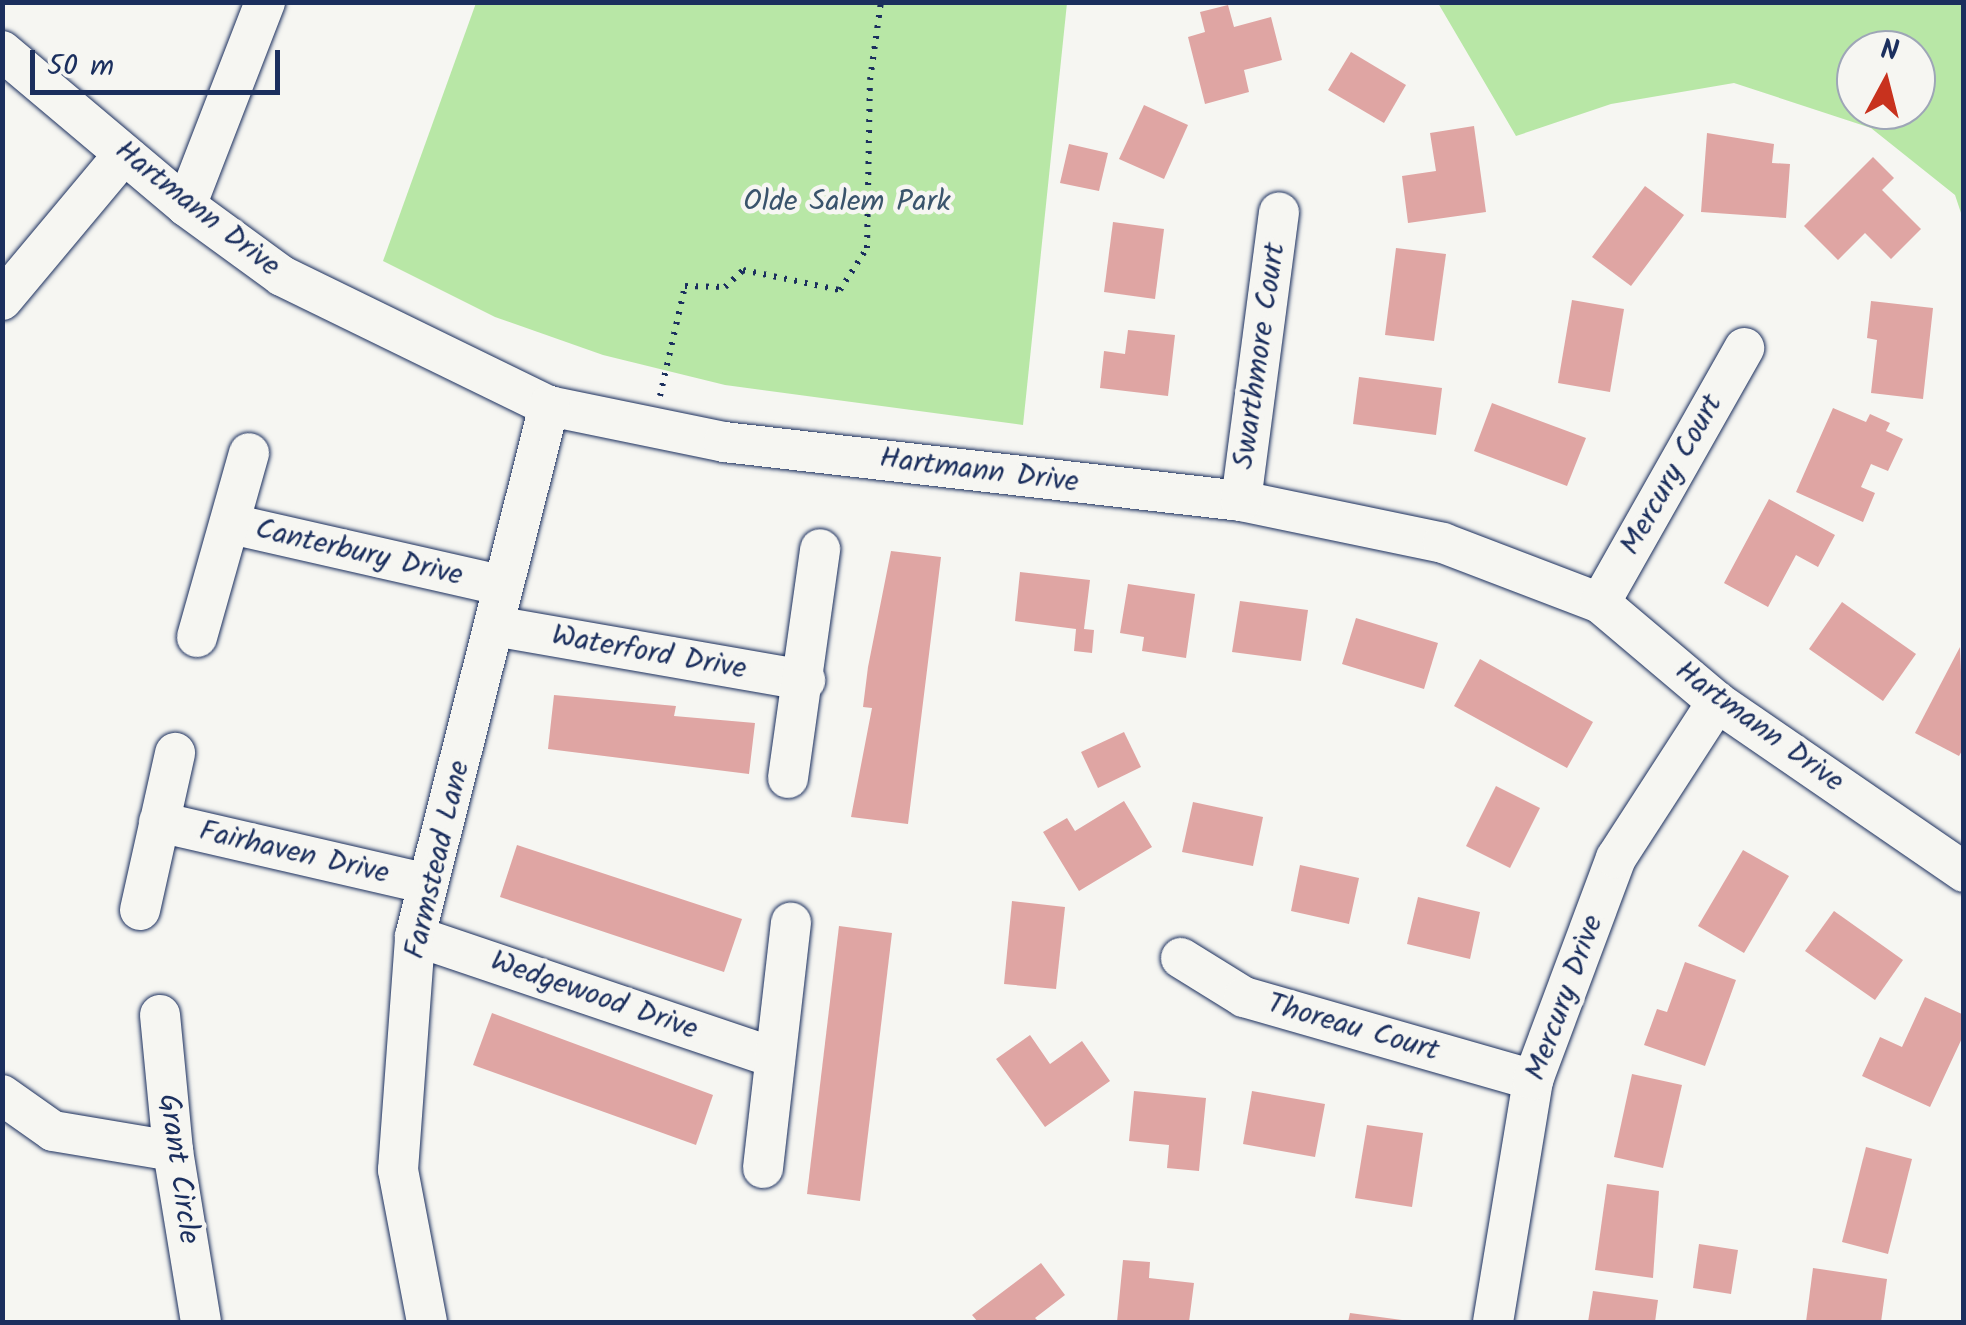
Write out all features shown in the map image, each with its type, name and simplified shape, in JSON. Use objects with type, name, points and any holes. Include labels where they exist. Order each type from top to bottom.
[{"type":"street","points":[[186,206],[265,2]]},
{"type":"street","name":"Hartmann Drive","points":[[2,51],[186,206],[282,276],[549,406],[724,442],[1240,501],[1443,543],[1600,604],[1716,702],[1964,872]]},
{"type":"street","points":[[2,300],[124,154]]},
{"type":"street","name":"Swarthmore Court","points":[[1240,501],[1279,212]]},
{"type":"street","name":"Mercury Court","points":[[1600,604],[1744,348]]},
{"type":"street","name":"Farmstead Lane","points":[[427,1322],[398,1170],[415,936],[494,626],[500,584],[549,406]]},
{"type":"street","name":"Canterbury Drive","points":[[249,453],[231,524],[500,584]]},
{"type":"street","points":[[197,637],[231,524]]},
{"type":"street","points":[[788,778],[805,680],[820,549]]},
{"type":"street","name":"Waterford Drive","points":[[494,626],[805,680]]},
{"type":"street","name":"Mercury Drive","points":[[1494,1322],[1533,1080],[1616,858],[1716,702]]},
{"type":"street","name":"Fairhaven Drive","points":[[140,910],[175,752]]},
{"type":"street","name":"Fairhaven Drive","points":[[160,822],[428,884]]},
{"type":"street","points":[[763,1168],[772,1057],[791,923]]},
{"type":"street","name":"Wedgewood Drive","points":[[415,936],[772,1057]]},
{"type":"street","name":"Thoreau Court","points":[[1181,958],[1244,997],[1533,1080]]},
{"type":"street","name":"Grant Circle","points":[[160,1015],[173,1151],[201,1322]]},
{"type":"street","points":[[2,1095],[53,1131],[173,1151]]},
{"type":"path","points":[[653,427],[686,286],[724,288],[742,270],[840,290],[867,248],[870,80],[881,2]]},
{"type":"green space","name":"Olde Salem Park","points":[[476,3],[1067,3],[1023,425],[725,385],[603,355],[495,317],[383,261]]},
{"type":"green space","points":[[1438,3],[1963,3],[1963,219],[1955,195],[1874,130],[1936,130],[1936,30],[1836,30],[1836,117],[1734,83],[1611,104],[1516,136]]},
{"type":"building","points":[[1228,5],[1234,27],[1271,17],[1282,60],[1244,70],[1249,92],[1205,104],[1188,37],[1205,32],[1200,12]]},
{"type":"building","points":[[1351,52],[1406,85],[1384,123],[1328,90]]},
{"type":"building","points":[[1144,105],[1188,125],[1164,179],[1119,159]]},
{"type":"building","points":[[1474,126],[1486,212],[1408,223],[1402,176],[1436,171],[1430,133]]},
{"type":"building","points":[[1707,133],[1774,144],[1772,163],[1790,164],[1786,218],[1701,212]]},
{"type":"building","points":[[1069,144],[1108,153],[1099,191],[1060,183]]},
{"type":"building","points":[[1873,157],[1894,178],[1882,190],[1921,229],[1891,259],[1865,233],[1838,260],[1804,226]]},
{"type":"building","points":[[1645,186],[1684,215],[1631,286],[1592,257]]},
{"type":"building","points":[[1113,222],[1164,229],[1155,299],[1104,292]]},
{"type":"building","points":[[1396,248],[1446,254],[1434,341],[1385,335]]},
{"type":"building","points":[[1572,300],[1624,309],[1610,392],[1558,383]]},
{"type":"building","points":[[1871,301],[1933,308],[1923,399],[1871,393],[1877,340],[1867,338]]},
{"type":"building","points":[[1128,330],[1175,335],[1168,396],[1100,388],[1104,351],[1125,354]]},
{"type":"building","points":[[1359,377],[1442,388],[1436,435],[1353,424]]},
{"type":"building","points":[[1492,403],[1586,438],[1567,486],[1474,451]]},
{"type":"building","points":[[1833,408],[1866,422],[1870,414],[1890,423],[1886,431],[1903,439],[1888,471],[1871,464],[1861,487],[1875,493],[1863,522],[1796,492]]},
{"type":"building","points":[[1769,499],[1835,535],[1818,567],[1796,555],[1768,607],[1724,583]]},
{"type":"building","points":[[891,551],[941,557],[908,824],[851,817],[872,708],[863,707],[868,667]]},
{"type":"building","points":[[1020,572],[1090,580],[1084,629],[1094,630],[1092,653],[1074,651],[1076,629],[1015,621]]},
{"type":"building","points":[[1128,584],[1195,594],[1186,658],[1142,651],[1144,637],[1120,633]]},
{"type":"building","points":[[1240,601],[1308,610],[1301,661],[1232,652]]},
{"type":"building","points":[[1842,602],[1916,654],[1883,701],[1809,649]]},
{"type":"building","points":[[1356,618],[1438,643],[1424,689],[1342,664]]},
{"type":"building","points":[[1960,647],[1964,747],[1959,756],[1915,733]]},
{"type":"building","points":[[1480,659],[1593,722],[1567,768],[1454,706]]},
{"type":"building","points":[[554,695],[676,706],[674,716],[755,723],[749,774],[548,749]]},
{"type":"building","points":[[1124,732],[1141,767],[1098,788],[1081,752]]},
{"type":"building","points":[[1496,786],[1540,808],[1510,868],[1466,846]]},
{"type":"building","points":[[1124,801],[1152,847],[1079,891],[1043,832],[1067,818],[1075,831]]},
{"type":"building","points":[[1193,802],[1263,817],[1253,866],[1182,852]]},
{"type":"building","points":[[517,845],[742,919],[724,972],[500,897]]},
{"type":"building","points":[[1743,850],[1789,876],[1744,953],[1698,926]]},
{"type":"building","points":[[1300,865],[1359,878],[1349,924],[1291,911]]},
{"type":"building","points":[[1418,897],[1480,912],[1470,959],[1407,944]]},
{"type":"building","points":[[1012,901],[1065,907],[1056,989],[1004,984]]},
{"type":"building","points":[[1834,911],[1903,960],[1875,1000],[1805,951]]},
{"type":"building","points":[[839,926],[892,933],[860,1201],[807,1194]]},
{"type":"building","points":[[1685,962],[1736,980],[1705,1066],[1644,1045],[1657,1009],[1667,1012]]},
{"type":"building","points":[[1925,997],[1964,1015],[1964,1034],[1930,1107],[1862,1076],[1880,1037],[1902,1047]]},
{"type":"building","points":[[492,1013],[713,1095],[696,1145],[473,1065]]},
{"type":"building","points":[[1030,1035],[1050,1064],[1082,1041],[1110,1081],[1045,1127],[996,1059]]},
{"type":"building","points":[[1632,1074],[1682,1085],[1663,1168],[1614,1157]]},
{"type":"building","points":[[1134,1091],[1206,1098],[1199,1171],[1167,1168],[1169,1145],[1129,1141]]},
{"type":"building","points":[[1252,1091],[1325,1104],[1315,1157],[1243,1144]]},
{"type":"building","points":[[1367,1125],[1423,1133],[1412,1207],[1355,1198]]},
{"type":"building","points":[[1866,1147],[1912,1159],[1888,1254],[1842,1242]]},
{"type":"building","points":[[1607,1184],[1659,1191],[1653,1278],[1595,1270]]},
{"type":"building","points":[[1699,1244],[1738,1250],[1731,1294],[1693,1288]]},
{"type":"building","points":[[1123,1260],[1150,1262],[1149,1278],[1194,1283],[1189,1322],[1117,1322]]},
{"type":"building","points":[[1041,1263],[1065,1295],[1035,1318],[1039,1322],[978,1322],[972,1315]]},
{"type":"building","points":[[1813,1268],[1887,1279],[1881,1322],[1806,1322]]},
{"type":"building","points":[[1593,1291],[1658,1300],[1655,1322],[1588,1322]]},
{"type":"building","points":[[1350,1313],[1402,1320],[1402,1322],[1348,1322]]}]
